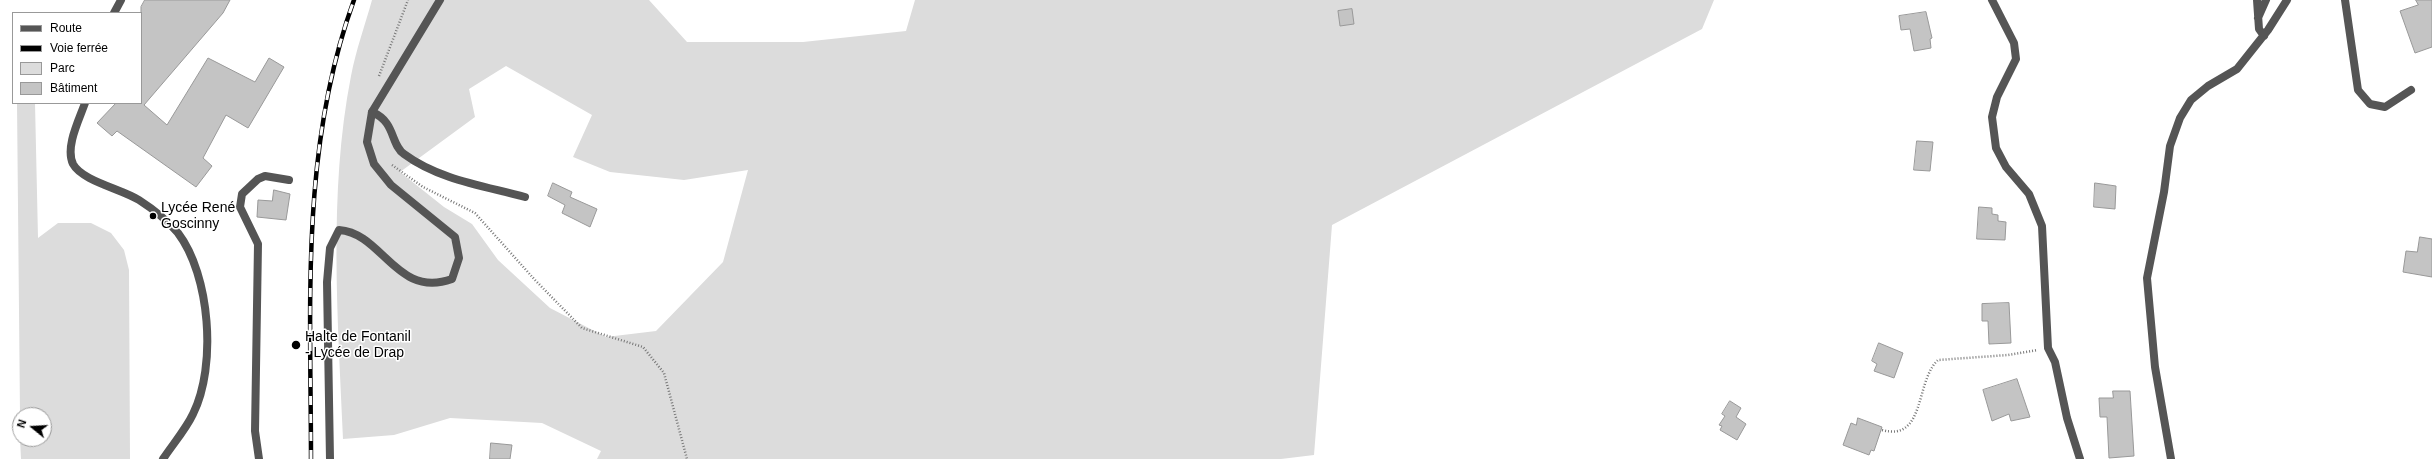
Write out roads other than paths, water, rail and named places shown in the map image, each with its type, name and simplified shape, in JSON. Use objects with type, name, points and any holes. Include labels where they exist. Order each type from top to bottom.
[{"type":"street","points":[[115,12],[121,0]]},
{"type":"street","points":[[330,459],[327,282],[330,248],[339,230],[352,231],[412,279],[438,284],[452,279],[459,258],[455,237],[391,185],[374,164],[366,142],[372,112],[440,0]]},
{"type":"street","points":[[1992,0],[2014,43],[2016,59],[1996,97],[1993,110],[1992,117],[1996,148],[2006,167],[2029,194],[2042,226],[2044,305],[2048,348],[2055,362],[2067,418],[2080,459]]},
{"type":"street","points":[[2257,0],[2257,18],[2259,28],[2264,36]]},
{"type":"street","points":[[2257,18],[2266,0]]},
{"type":"street","points":[[2171,459],[2155,367],[2147,278],[2164,192],[2170,146],[2180,118],[2192,100],[2208,86],[2237,69],[2264,36],[2287,0]]},
{"type":"street","points":[[2345,0],[2358,90],[2370,104],[2385,107],[2411,90]]},
{"type":"street","points":[[85,104],[70,153],[73,164],[80,172],[137,198],[160,215],[178,234],[192,259],[202,293],[207,339],[206,370],[201,394],[193,414],[163,459]]},
{"type":"street","points":[[372,112],[383,117],[403,154],[437,173],[526,197]]},
{"type":"street","points":[[259,459],[255,431],[258,244],[240,207],[242,194],[258,179],[265,176],[289,180]]},
{"type":"railway","points":[[311,459],[310,285],[312,227],[317,170],[324,112],[337,56],[354,0]]},
{"type":"place","name":"Lycée René Goscinny","points":[[153,216]]},
{"type":"place","name":"Halte de Fontanil - Lycée de Drap","points":[[296,345]]}]
